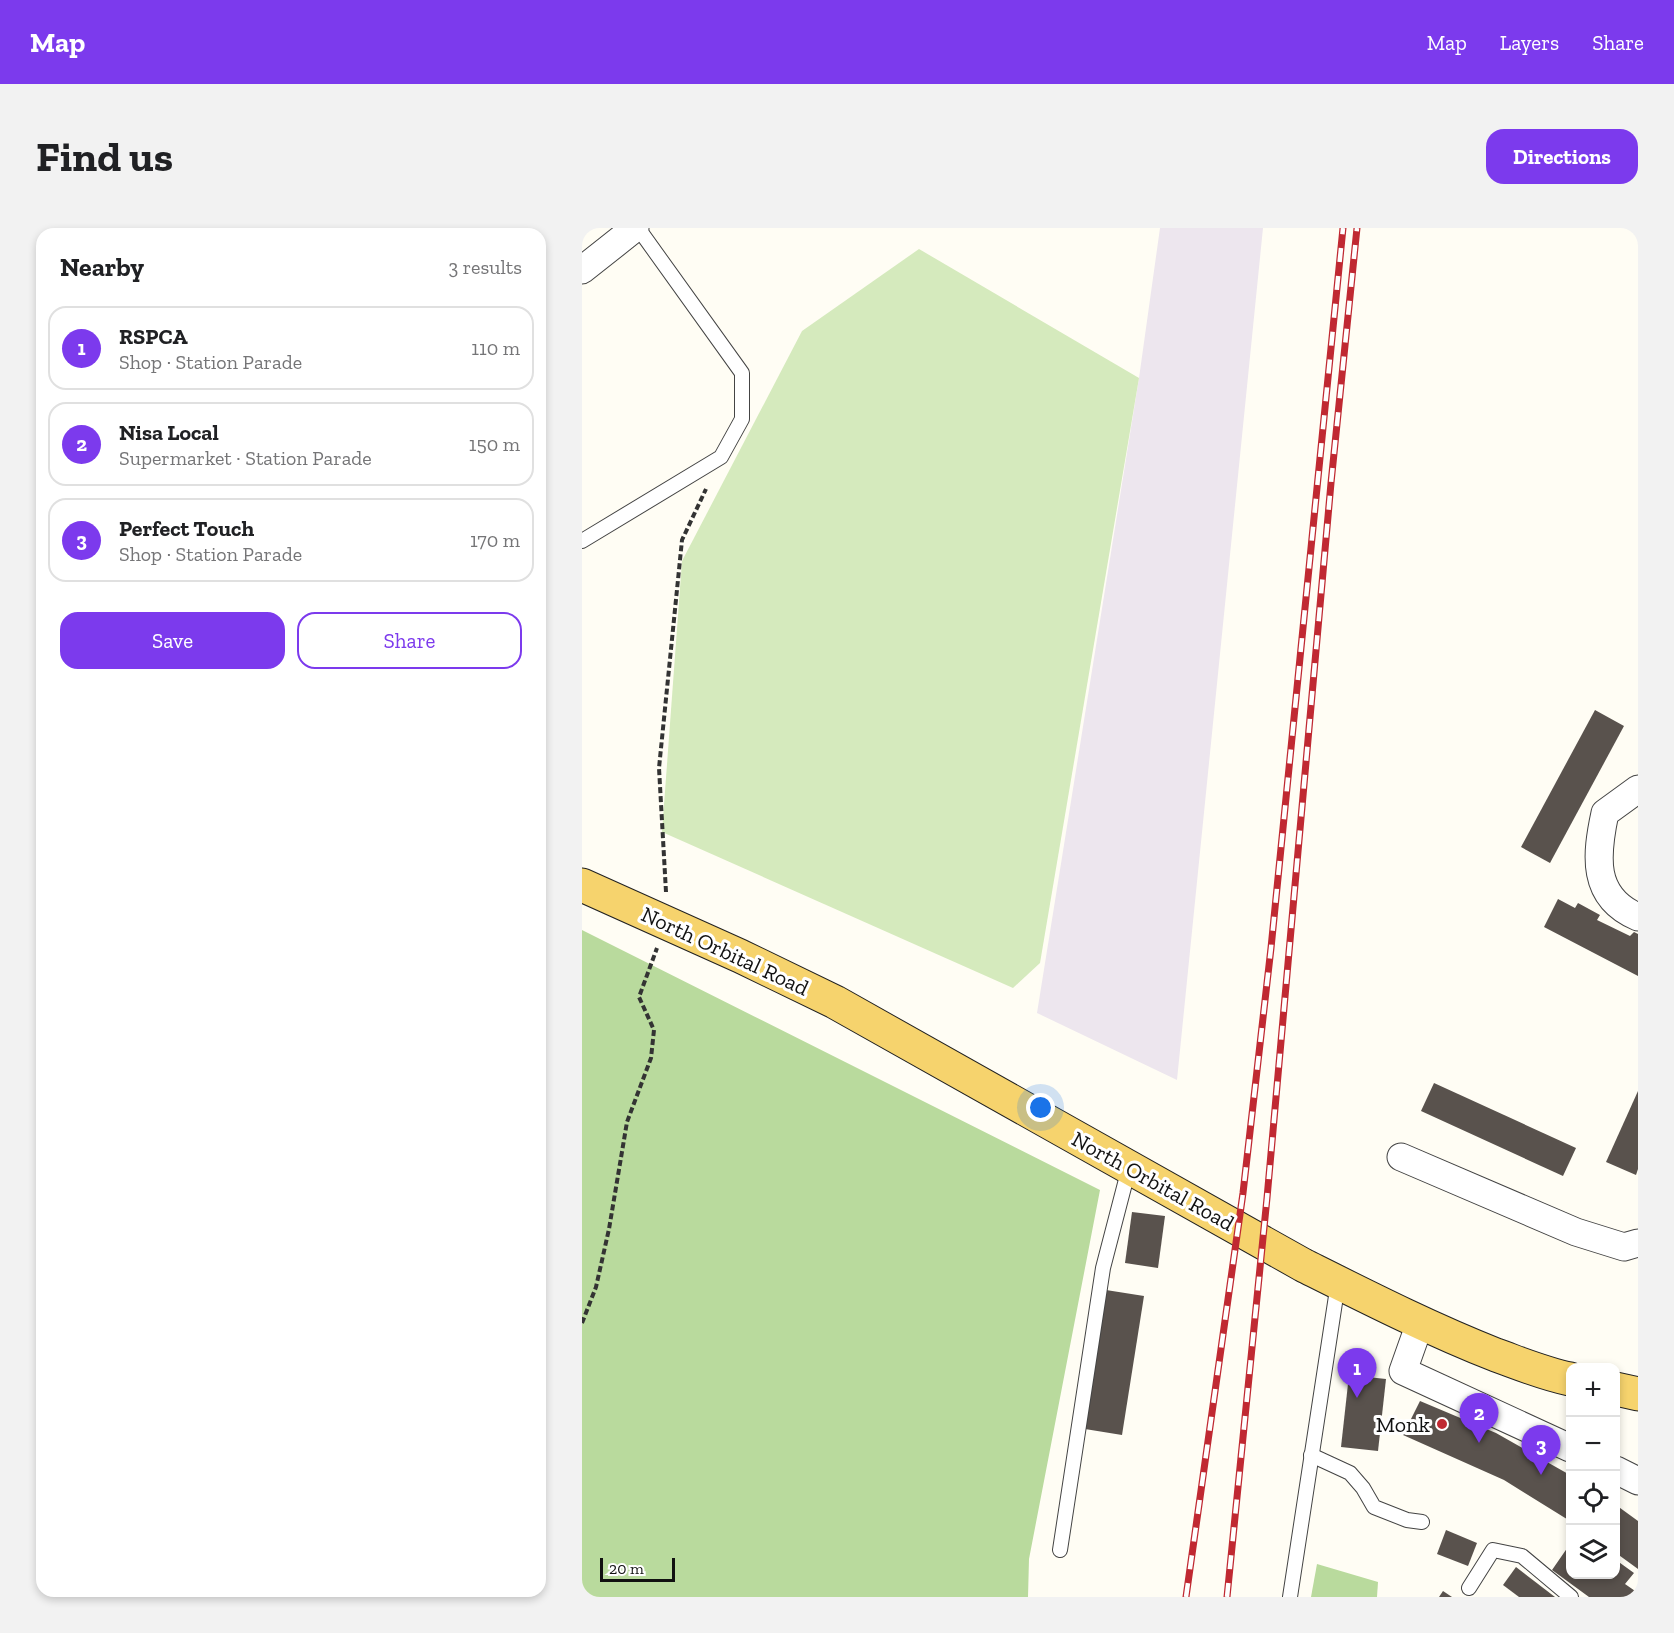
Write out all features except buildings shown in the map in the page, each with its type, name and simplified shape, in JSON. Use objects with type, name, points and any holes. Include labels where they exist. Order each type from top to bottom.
[{"type":"main road","name":"North Orbital Road","points":[[582,885],[740,956],[835,1002],[1129,1168],[1338,1282],[1453,1338],[1537,1370],[1566,1378]]},
{"type":"main road","points":[[1620,1390],[1638,1394]]},
{"type":"street","points":[[582,270],[636,228]]},
{"type":"street","points":[[1638,789],[1605,813],[1598,845],[1599,874],[1612,898],[1627,912],[1638,917]]},
{"type":"street","points":[[1401,1157],[1576,1232],[1624,1247],[1638,1244]]},
{"type":"street","points":[[1420,1323],[1403,1371],[1566,1446]]},
{"type":"street","points":[[1618,1471],[1638,1481]]},
{"type":"lane","points":[[582,541],[721,457],[742,419],[742,373],[636,228]]},
{"type":"lane","points":[[1060,1550],[1103,1268],[1129,1168]]},
{"type":"lane","points":[[1290,1597],[1338,1282]]},
{"type":"lane","points":[[1311,1455],[1350,1473],[1363,1488],[1374,1507],[1407,1520],[1422,1522]]},
{"type":"lane","points":[[1469,1588],[1493,1550],[1522,1556],[1571,1597]]},
{"type":"path","points":[[582,1323],[596,1287],[609,1229],[627,1122],[651,1058],[654,1030],[639,997],[667,925],[659,768],[682,540],[721,457]]},
{"type":"shaded area","points":[[1160,228],[1263,228],[1177,1080],[1037,1013],[1139,378]]},
{"type":"green space","points":[[919,249],[1139,378],[1040,963],[1013,988],[662,832],[682,561],[802,331]]},
{"type":"green space","points":[[582,930],[1100,1190],[1029,1559],[1028,1597],[582,1597]]},
{"type":"green space","points":[[1317,1564],[1378,1582],[1377,1597],[1311,1597]]},
{"type":"railway","points":[[1186,1597],[1243,1193],[1271,948],[1343,228]]},
{"type":"railway","points":[[1227,1597],[1267,1198],[1331,483],[1357,228]]},
{"type":"place","name":"RSPCA","points":[[1357,1398]]},
{"type":"place","name":"Monk","points":[[1442,1424]]},
{"type":"place","name":"Nisa Local","points":[[1479,1443]]},
{"type":"place","name":"Perfect Touch","points":[[1541,1475]]}]
